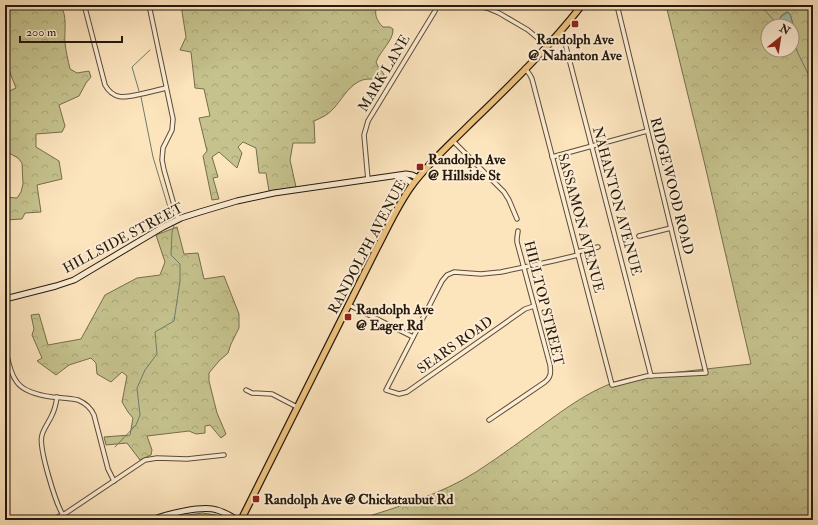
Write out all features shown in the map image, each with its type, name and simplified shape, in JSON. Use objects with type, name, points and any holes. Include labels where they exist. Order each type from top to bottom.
[{"type":"main road","name":"RANDOLPH AVENUE","points":[[241,520],[397,211],[413,184],[453,141],[547,46],[582,5]]},
{"type":"street","points":[[149,5],[173,122],[172,130],[163,148],[162,160],[178,219]]},
{"type":"street","name":"MARK LANE","points":[[368,180],[364,141],[366,124],[435,11],[437,5]]},
{"type":"street","points":[[469,5],[487,8],[499,13],[528,30],[547,46]]},
{"type":"street","name":"RIDGEWOOD ROAD","points":[[617,5],[706,373],[651,376]]},
{"type":"street","points":[[85,8],[105,85],[110,92],[117,96],[126,97],[166,88]]},
{"type":"street","name":"NAHANTON AVENUE","points":[[558,34],[564,43],[651,376]]},
{"type":"street","name":"SASSAMON AVENUE","points":[[525,68],[531,77],[612,385],[651,376]]},
{"type":"street","points":[[552,157],[647,131]]},
{"type":"street","points":[[453,141],[504,192],[517,219]]},
{"type":"street","name":"HILLSIDE STREET","points":[[5,299],[74,280],[178,219],[232,202],[326,185],[409,174],[418,178]]},
{"type":"street","points":[[394,176],[404,178],[413,184]]},
{"type":"street","points":[[640,236],[671,228]]},
{"type":"street","name":"HILLTOP STREET","points":[[489,420],[545,382],[551,371],[517,242],[518,231]]},
{"type":"street","points":[[349,305],[413,338],[442,281],[447,275],[456,272],[481,274],[498,273],[598,247]]},
{"type":"street","name":"SEARS ROAD","points":[[413,338],[386,390],[399,394],[407,392],[525,309],[534,306]]},
{"type":"street","points":[[5,348],[14,378],[29,392],[78,400],[92,410],[109,472],[114,481]]},
{"type":"street","points":[[246,390],[252,393],[272,394],[297,407]]},
{"type":"street","points":[[57,397],[54,412],[41,435],[41,442],[50,480],[59,508],[63,515]]},
{"type":"street","points":[[52,520],[63,515],[147,459],[184,459],[224,455]]},
{"type":"street","points":[[152,520],[172,513],[208,508],[218,510],[237,520]]},
{"type":"street","points":[[435,520],[465,520]]},
{"type":"green space","points":[[5,5],[60,6],[65,18],[65,43],[70,69],[77,73],[89,71],[91,77],[79,96],[59,105],[65,126],[62,132],[36,134],[36,147],[59,161],[62,179],[37,185],[41,212],[25,213],[22,219],[5,220],[5,197],[17,198],[21,192],[23,184],[22,163],[18,158],[9,153],[5,154],[5,93],[16,88],[7,65],[5,64]]},
{"type":"green space","points":[[181,5],[377,5],[376,17],[379,22],[383,27],[390,27],[393,29],[393,33],[389,41],[376,62],[384,74],[384,78],[382,80],[367,79],[358,82],[347,91],[331,111],[314,121],[315,143],[293,143],[290,160],[296,187],[269,191],[266,173],[259,173],[256,148],[243,142],[238,147],[242,153],[237,168],[219,152],[212,157],[218,177],[213,178],[219,199],[212,200],[203,156],[207,151],[199,118],[210,116],[204,89],[195,88],[191,52],[180,50],[186,37]]},
{"type":"green space","points":[[666,5],[813,5],[813,520],[357,520],[418,500],[462,480],[495,460],[570,406],[600,388],[634,377],[751,364]]},
{"type":"green space","points":[[177,227],[184,254],[198,253],[204,279],[224,276],[239,314],[239,328],[228,353],[209,373],[209,381],[217,413],[226,434],[221,438],[210,425],[205,426],[205,433],[196,434],[189,431],[147,436],[152,450],[151,455],[140,460],[127,443],[106,445],[104,437],[130,435],[133,418],[122,402],[127,376],[122,372],[111,382],[97,374],[96,363],[91,358],[69,365],[56,375],[37,361],[42,358],[32,335],[34,329],[31,315],[39,314],[48,345],[81,339],[105,295],[137,278],[160,275],[165,262],[156,235]]},
{"type":"green space","points":[[202,513],[216,515],[227,520],[164,520],[175,517]]},
{"type":"water","points":[[787,12],[790,14],[791,18],[780,18]]},
{"type":"waterway","points":[[760,5],[772,18]]},
{"type":"waterway","points":[[139,91],[132,67],[150,50]]},
{"type":"waterway","points":[[800,57],[813,84],[808,114],[813,145]]},
{"type":"waterway","points":[[141,97],[153,157],[171,217]]},
{"type":"waterway","points":[[115,447],[136,425],[140,415],[137,388],[145,370],[157,354],[155,332],[174,321],[180,281],[180,264],[171,255],[172,232],[174,226]]},
{"type":"place","name":"Randolph Ave @ Nahanton Ave","points":[[575,24]]},
{"type":"place","name":"Randolph Ave @ Hillside St","points":[[420,167]]},
{"type":"place","name":"Randolph Ave @ Eager Rd","points":[[348,317]]},
{"type":"place","name":"Randolph Ave @ Chickataubut Rd","points":[[256,499]]}]
